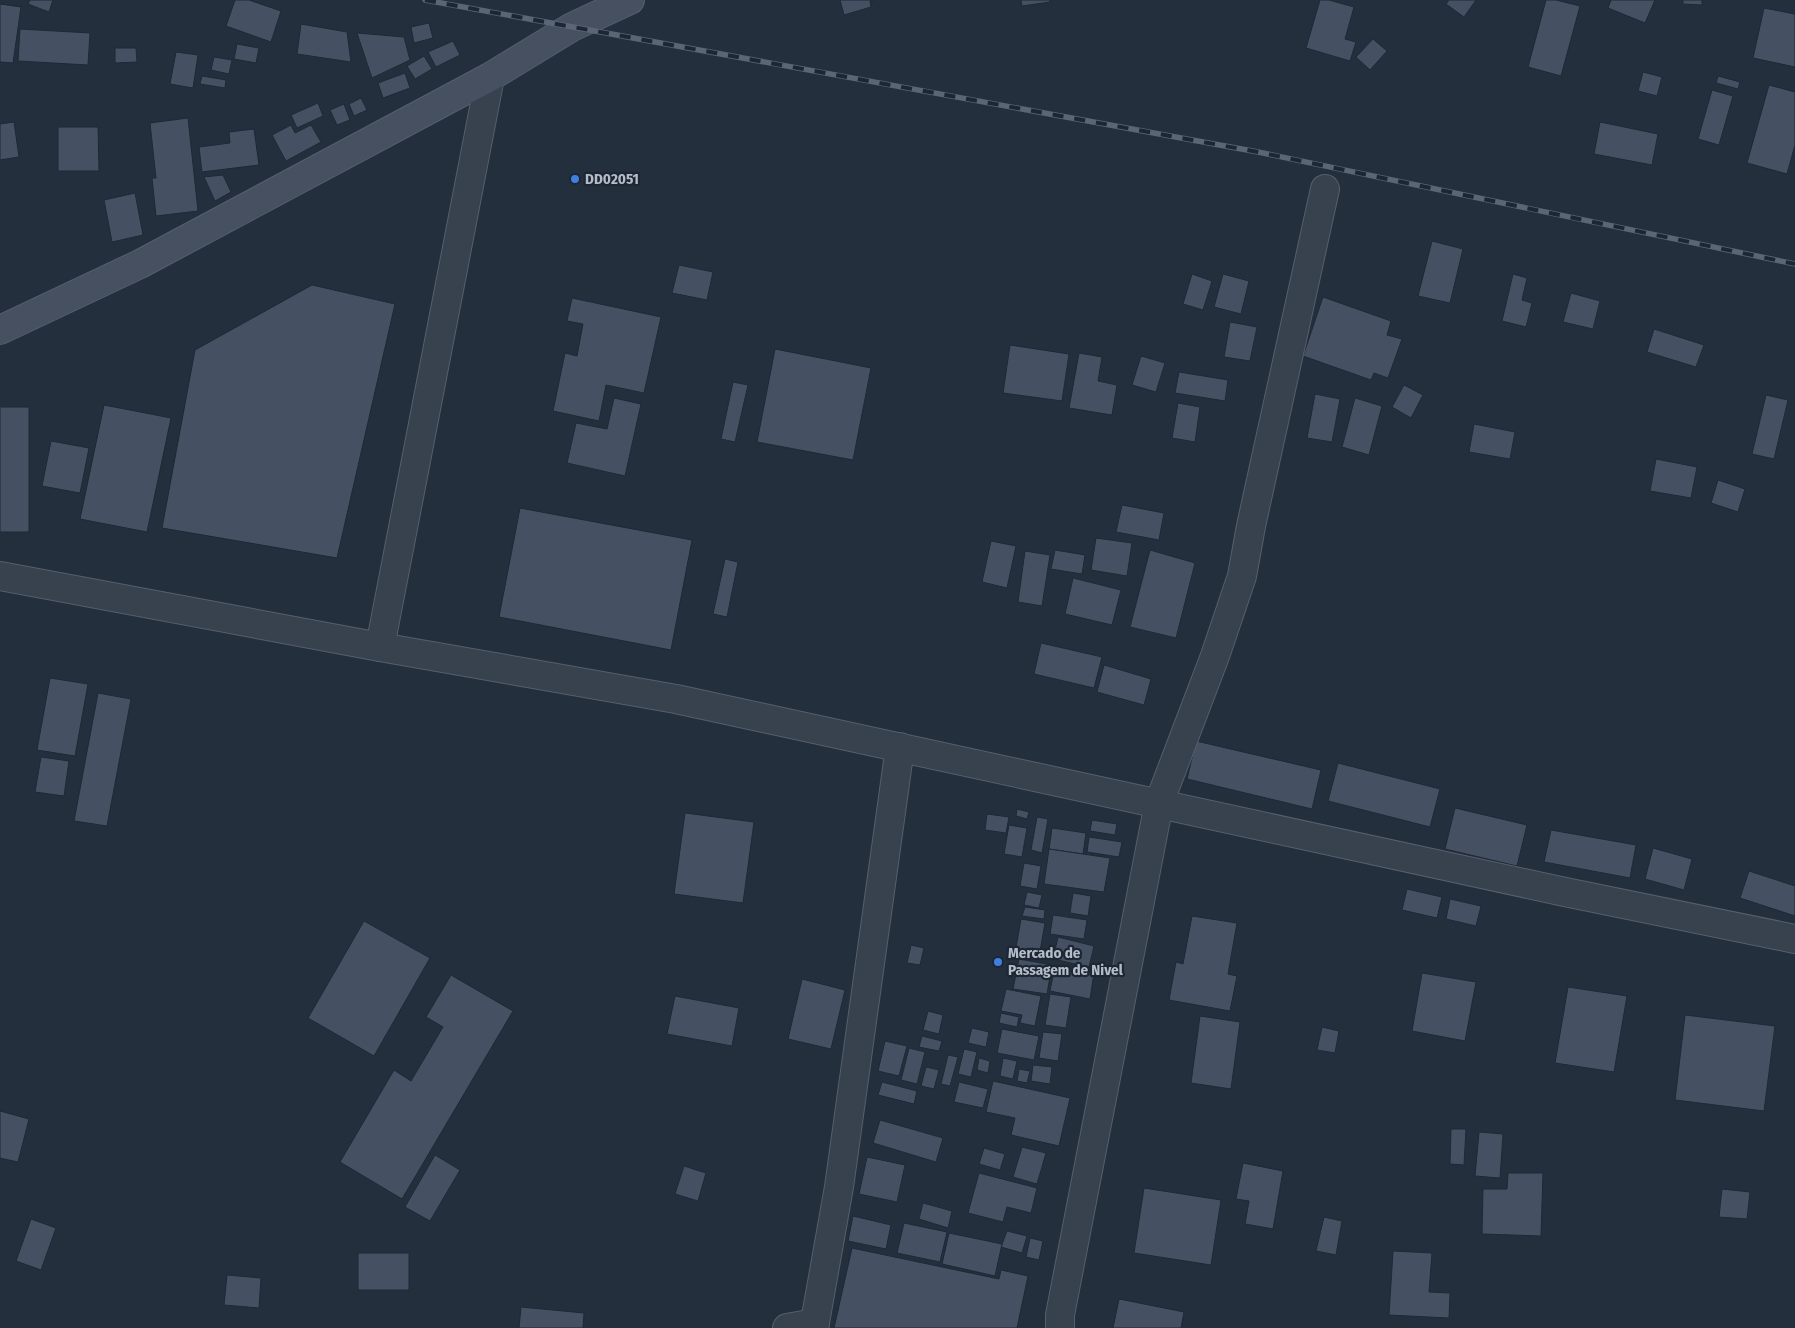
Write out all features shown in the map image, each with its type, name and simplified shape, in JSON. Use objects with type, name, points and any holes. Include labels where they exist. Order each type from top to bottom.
[{"type":"main road","points":[[0,330],[140,264],[490,77],[572,27],[630,0]]},
{"type":"street","points":[[380,647],[490,77]]},
{"type":"street","points":[[1060,1328],[1060,1315],[1159,803],[1215,656],[1242,576],[1251,526],[1325,189]]},
{"type":"street","points":[[0,576],[380,647],[676,699],[1565,892],[1795,939]]},
{"type":"street","points":[[787,1328],[814,1325],[839,1187],[900,747]]},
{"type":"building","points":[[30,0],[53,0],[49,12],[28,4]]},
{"type":"building","points":[[235,0],[249,0],[281,11],[271,42],[226,26]]},
{"type":"building","points":[[840,0],[874,0],[870,1],[871,7],[844,15]]},
{"type":"building","points":[[1021,0],[1050,0],[1050,2],[1022,6]]},
{"type":"building","points":[[1320,0],[1329,0],[1354,7],[1345,39],[1356,42],[1350,61],[1306,48]]},
{"type":"building","points":[[1449,0],[1476,0],[1464,17],[1446,4]]},
{"type":"building","points":[[1546,0],[1556,0],[1580,6],[1561,76],[1528,67]]},
{"type":"building","points":[[1611,0],[1655,0],[1645,23],[1608,8]]},
{"type":"building","points":[[1683,0],[1702,0],[1702,5],[1683,4]]},
{"type":"building","points":[[0,4],[21,7],[13,63],[0,62]]},
{"type":"building","points":[[1764,8],[1795,14],[1795,67],[1753,58]]},
{"type":"building","points":[[429,23],[433,38],[414,43],[411,27]]},
{"type":"building","points":[[301,24],[347,32],[351,62],[297,54]]},
{"type":"building","points":[[20,29],[90,33],[88,65],[18,61]]},
{"type":"building","points":[[357,33],[404,37],[410,60],[372,78]]},
{"type":"building","points":[[1373,39],[1387,51],[1370,70],[1356,57]]},
{"type":"building","points":[[453,41],[460,55],[436,67],[428,52]]},
{"type":"building","points":[[237,44],[259,48],[256,63],[234,59]]},
{"type":"building","points":[[115,48],[136,48],[137,62],[115,63]]},
{"type":"building","points":[[176,52],[198,55],[193,88],[170,84]]},
{"type":"building","points":[[424,56],[432,69],[415,79],[407,66]]},
{"type":"building","points":[[214,57],[232,60],[229,74],[211,70]]},
{"type":"building","points":[[1643,72],[1662,77],[1657,96],[1638,91]]},
{"type":"building","points":[[405,73],[410,88],[383,98],[378,83]]},
{"type":"building","points":[[202,76],[226,80],[225,88],[200,84]]},
{"type":"building","points":[[1718,76],[1740,82],[1738,89],[1716,83]]},
{"type":"building","points":[[1769,85],[1795,92],[1795,145],[1787,174],[1747,163]]},
{"type":"building","points":[[1712,90],[1733,96],[1719,145],[1698,139]]},
{"type":"building","points":[[361,98],[367,110],[354,116],[349,104]]},
{"type":"building","points":[[318,103],[323,116],[297,128],[291,115]]},
{"type":"building","points":[[344,104],[350,120],[337,125],[330,110]]},
{"type":"building","points":[[188,118],[198,211],[156,216],[152,178],[156,178],[150,123]]},
{"type":"building","points":[[14,122],[19,157],[0,160],[0,124]]},
{"type":"building","points":[[1600,122],[1658,134],[1652,165],[1594,154]]},
{"type":"building","points":[[291,125],[295,133],[311,125],[321,142],[286,161],[272,135]]},
{"type":"building","points":[[58,127],[98,127],[99,171],[58,171]]},
{"type":"building","points":[[254,129],[259,165],[202,172],[199,147],[230,143],[229,132]]},
{"type":"building","points":[[223,175],[231,192],[215,201],[204,177]]},
{"type":"building","points":[[135,193],[143,235],[112,242],[104,200]]},
{"type":"building","points":[[1432,241],[1463,249],[1450,303],[1418,296]]},
{"type":"building","points":[[679,265],[713,272],[707,300],[672,293]]},
{"type":"building","points":[[1192,274],[1212,281],[1203,310],[1183,304]]},
{"type":"building","points":[[1223,274],[1249,281],[1241,314],[1214,307]]},
{"type":"building","points":[[1513,274],[1527,278],[1522,300],[1532,303],[1526,327],[1502,321]]},
{"type":"building","points":[[312,285],[395,304],[337,558],[162,528],[195,350]]},
{"type":"building","points":[[1571,293],[1600,301],[1593,329],[1563,322]]},
{"type":"building","points":[[1323,297],[1391,321],[1387,335],[1402,339],[1388,378],[1374,373],[1371,380],[1303,356]]},
{"type":"building","points":[[572,298],[661,317],[644,393],[606,385],[599,421],[553,411],[565,353],[577,356],[583,324],[567,321]]},
{"type":"building","points":[[1230,322],[1257,327],[1250,361],[1224,357]]},
{"type":"building","points":[[1654,329],[1704,345],[1696,367],[1647,352]]},
{"type":"building","points":[[1010,345],[1069,354],[1062,401],[1003,393]]},
{"type":"building","points":[[775,349],[871,368],[853,460],[757,442]]},
{"type":"building","points":[[1079,353],[1102,357],[1098,381],[1117,385],[1112,415],[1069,408]]},
{"type":"building","points":[[1141,356],[1165,363],[1156,392],[1132,385]]},
{"type":"building","points":[[1179,372],[1228,380],[1225,401],[1175,393]]},
{"type":"building","points":[[733,382],[748,385],[735,442],[721,439]]},
{"type":"building","points":[[1404,385],[1423,395],[1411,418],[1392,407]]},
{"type":"building","points":[[1315,394],[1340,399],[1332,442],[1307,438]]},
{"type":"building","points":[[1766,395],[1788,400],[1774,459],[1752,454]]},
{"type":"building","points":[[614,398],[641,404],[625,476],[567,463],[576,423],[607,429]]},
{"type":"building","points":[[1355,398],[1382,406],[1369,455],[1342,447]]},
{"type":"building","points":[[1178,403],[1200,407],[1195,442],[1172,438]]},
{"type":"building","points":[[104,405],[171,418],[147,532],[80,519]]},
{"type":"building","points":[[0,407],[29,407],[29,532],[0,532]]},
{"type":"building","points":[[1474,424],[1515,432],[1510,459],[1469,452]]},
{"type":"building","points":[[51,441],[89,448],[80,493],[42,486]]},
{"type":"building","points":[[1656,459],[1697,467],[1691,498],[1650,491]]},
{"type":"building","points":[[1718,480],[1745,489],[1738,512],[1711,503]]},
{"type":"building","points":[[1122,505],[1164,513],[1159,540],[1116,532]]},
{"type":"building","points":[[520,508],[692,540],[671,650],[499,617]]},
{"type":"building","points":[[1096,538],[1132,543],[1127,576],[1091,570]]},
{"type":"building","points":[[991,541],[1016,546],[1007,588],[982,582]]},
{"type":"building","points":[[1055,550],[1085,555],[1082,574],[1051,569]]},
{"type":"building","points":[[1150,550],[1195,563],[1176,638],[1130,627]]},
{"type":"building","points":[[1025,551],[1050,555],[1042,606],[1018,602]]},
{"type":"building","points":[[725,559],[738,562],[727,617],[713,614]]},
{"type":"building","points":[[1073,578],[1121,590],[1112,625],[1065,614]]},
{"type":"building","points":[[1041,643],[1102,657],[1094,688],[1034,674]]},
{"type":"building","points":[[1104,665],[1151,679],[1144,705],[1097,692]]},
{"type":"building","points":[[50,678],[88,684],[75,756],[37,750]]},
{"type":"building","points":[[98,693],[131,699],[107,826],[74,821]]},
{"type":"building","points":[[1196,741],[1321,770],[1312,809],[1187,779]]},
{"type":"building","points":[[41,757],[69,761],[64,796],[35,792]]},
{"type":"building","points":[[1338,763],[1440,789],[1430,827],[1328,801]]},
{"type":"building","points":[[1455,808],[1527,825],[1517,866],[1445,849]]},
{"type":"building","points":[[1017,809],[1029,812],[1027,819],[1016,816]]},
{"type":"building","points":[[685,813],[754,822],[743,903],[674,894]]},
{"type":"building","points":[[987,814],[1009,817],[1006,833],[985,830]]},
{"type":"building","points":[[1037,817],[1048,819],[1042,853],[1031,850]]},
{"type":"building","points":[[1092,820],[1117,824],[1115,835],[1090,831]]},
{"type":"building","points":[[1009,825],[1027,828],[1022,857],[1004,854]]},
{"type":"building","points":[[1052,828],[1086,833],[1083,854],[1049,849]]},
{"type":"building","points":[[1551,830],[1636,845],[1630,878],[1544,862]]},
{"type":"building","points":[[1089,837],[1122,842],[1119,857],[1087,852]]},
{"type":"building","points":[[1653,848],[1692,859],[1684,890],[1645,879]]},
{"type":"building","points":[[1049,849],[1110,858],[1104,892],[1044,884]]},
{"type":"building","points":[[1024,863],[1041,866],[1037,889],[1020,886]]},
{"type":"building","points":[[1749,871],[1795,886],[1795,916],[1740,898]]},
{"type":"building","points":[[1407,889],[1442,897],[1437,918],[1402,910]]},
{"type":"building","points":[[1027,892],[1042,895],[1039,908],[1024,905]]},
{"type":"building","points":[[1073,893],[1091,896],[1088,916],[1070,913]]},
{"type":"building","points":[[1450,899],[1481,906],[1476,926],[1446,919]]},
{"type":"building","points":[[1025,907],[1045,910],[1044,919],[1022,916]]},
{"type":"building","points":[[1053,915],[1087,920],[1084,939],[1050,934]]},
{"type":"building","points":[[1192,916],[1237,923],[1228,974],[1237,976],[1230,1011],[1169,1000],[1176,962],[1183,964]]},
{"type":"building","points":[[1021,919],[1045,923],[1039,957],[1015,953]]},
{"type":"building","points":[[364,921],[430,958],[374,1056],[308,1018]]},
{"type":"building","points":[[1058,937],[1094,946],[1089,967],[1053,959]]},
{"type":"building","points":[[911,945],[924,948],[920,965],[907,963]]},
{"type":"building","points":[[1019,959],[1052,965],[1047,994],[1013,989]]},
{"type":"building","points":[[1055,966],[1094,973],[1090,999],[1050,991]]},
{"type":"building","points":[[1422,973],[1476,982],[1465,1041],[1412,1031]]},
{"type":"building","points":[[451,975],[513,1011],[402,1199],[340,1162],[394,1070],[411,1081],[443,1027],[426,1017]]},
{"type":"building","points":[[802,979],[845,990],[831,1049],[788,1039]]},
{"type":"building","points":[[1568,987],[1627,996],[1614,1072],[1555,1063]]},
{"type":"building","points":[[1006,989],[1041,996],[1035,1026],[1020,1023],[1022,1015],[1001,1011]]},
{"type":"building","points":[[1050,994],[1071,997],[1066,1028],[1045,1025]]},
{"type":"building","points":[[675,996],[739,1008],[732,1046],[667,1034]]},
{"type":"building","points":[[928,1011],[943,1015],[939,1034],[923,1030]]},
{"type":"building","points":[[1001,1013],[1019,1017],[1017,1027],[999,1023]]},
{"type":"building","points":[[1685,1015],[1775,1026],[1764,1111],[1675,1100]]},
{"type":"building","points":[[1200,1016],[1240,1022],[1231,1089],[1191,1083]]},
{"type":"building","points":[[1322,1027],[1339,1031],[1335,1053],[1317,1050]]},
{"type":"building","points":[[972,1028],[989,1032],[986,1047],[968,1043]]},
{"type":"building","points":[[1002,1029],[1039,1036],[1034,1060],[997,1053]]},
{"type":"building","points":[[1043,1032],[1062,1034],[1058,1061],[1039,1058]]},
{"type":"building","points":[[922,1036],[942,1041],[939,1051],[919,1047]]},
{"type":"building","points":[[885,1041],[907,1046],[899,1076],[878,1071]]},
{"type":"building","points":[[909,1048],[925,1052],[917,1084],[901,1080]]},
{"type":"building","points":[[964,1049],[977,1052],[971,1077],[958,1074]]},
{"type":"building","points":[[948,1055],[958,1057],[950,1086],[941,1084]]},
{"type":"building","points":[[979,1058],[990,1061],[988,1073],[977,1070]]},
{"type":"building","points":[[1003,1058],[1017,1061],[1013,1079],[1000,1076]]},
{"type":"building","points":[[1033,1065],[1052,1067],[1050,1084],[1031,1081]]},
{"type":"building","points":[[926,1067],[939,1070],[934,1089],[921,1086]]},
{"type":"building","points":[[1019,1069],[1030,1071],[1027,1083],[1017,1081]]},
{"type":"building","points":[[993,1081],[1070,1098],[1059,1146],[1011,1135],[1015,1118],[986,1112]]},
{"type":"building","points":[[882,1082],[917,1091],[914,1104],[878,1095]]},
{"type":"building","points":[[959,1082],[988,1089],[983,1108],[954,1102]]},
{"type":"building","points":[[0,1111],[29,1119],[18,1162],[0,1158]]},
{"type":"building","points":[[880,1120],[943,1138],[936,1162],[873,1143]]},
{"type":"building","points":[[1451,1129],[1466,1129],[1464,1165],[1450,1164]]},
{"type":"building","points":[[1479,1132],[1503,1134],[1500,1178],[1475,1176]]},
{"type":"building","points":[[1022,1147],[1046,1153],[1037,1184],[1013,1177]]},
{"type":"building","points":[[984,1148],[1005,1154],[1000,1170],[979,1164]]},
{"type":"building","points":[[435,1155],[460,1170],[430,1221],[405,1207]]},
{"type":"building","points":[[867,1157],[905,1165],[897,1202],[859,1194]]},
{"type":"building","points":[[1243,1163],[1283,1171],[1273,1229],[1245,1224],[1249,1201],[1236,1199]]},
{"type":"building","points":[[684,1166],[706,1173],[698,1201],[675,1194]]},
{"type":"building","points":[[979,1173],[1037,1188],[1031,1213],[1007,1207],[1003,1222],[968,1213]]},
{"type":"building","points":[[1508,1173],[1543,1173],[1541,1236],[1482,1234],[1483,1189],[1507,1189]]},
{"type":"building","points":[[1144,1188],[1221,1200],[1211,1265],[1134,1253]]},
{"type":"building","points":[[1722,1189],[1750,1192],[1747,1219],[1719,1217]]},
{"type":"building","points":[[923,1203],[952,1211],[948,1228],[919,1219]]},
{"type":"building","points":[[853,1216],[891,1225],[886,1249],[848,1241]]},
{"type":"building","points":[[1324,1217],[1342,1221],[1336,1255],[1316,1251]]},
{"type":"building","points":[[31,1219],[56,1228],[41,1270],[16,1261]]},
{"type":"building","points":[[904,1223],[947,1232],[940,1262],[897,1253]]},
{"type":"building","points":[[1007,1231],[1027,1236],[1022,1253],[1001,1247]]},
{"type":"building","points":[[949,1233],[1002,1244],[995,1276],[942,1264]]},
{"type":"building","points":[[1030,1238],[1043,1241],[1039,1260],[1026,1257]]},
{"type":"building","points":[[852,1248],[999,1279],[1001,1270],[1028,1276],[1017,1328],[834,1328]]},
{"type":"building","points":[[1393,1251],[1432,1253],[1429,1292],[1450,1293],[1449,1318],[1389,1315]]},
{"type":"building","points":[[358,1253],[409,1253],[409,1290],[358,1290]]},
{"type":"building","points":[[227,1275],[261,1278],[259,1308],[224,1305]]},
{"type":"building","points":[[1119,1299],[1184,1312],[1181,1328],[1113,1328]]},
{"type":"building","points":[[521,1307],[584,1313],[583,1328],[519,1328]]},
{"type":"railway","points":[[425,0],[1258,152],[1795,264]]},
{"type":"place","name":"DD02051","points":[[575,179]]},
{"type":"place","name":"Mercado de Passagem de Nivel","points":[[998,962]]}]
